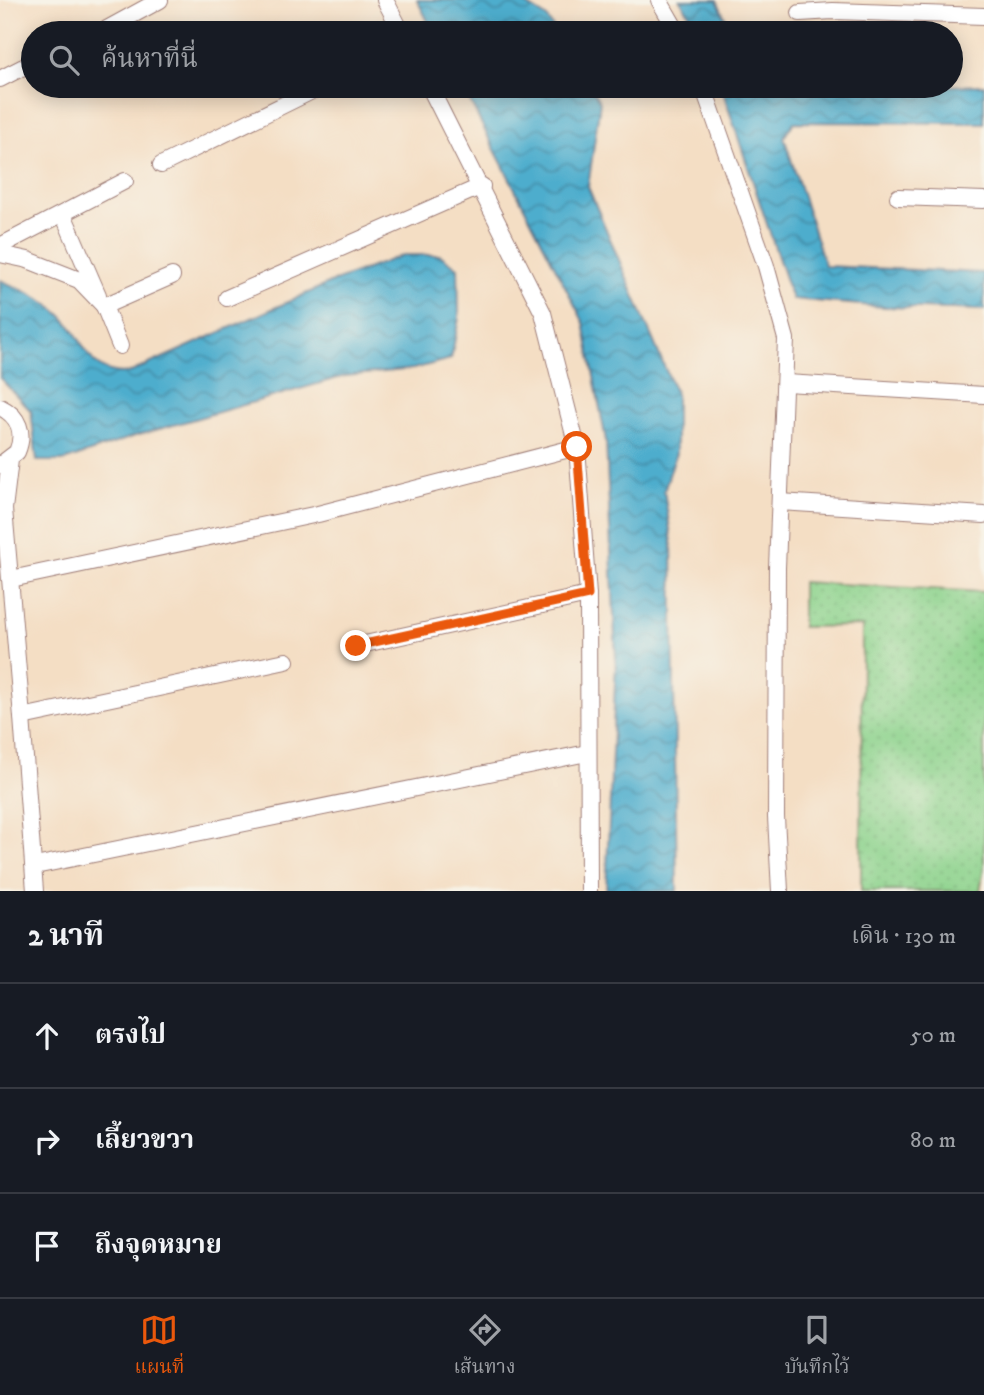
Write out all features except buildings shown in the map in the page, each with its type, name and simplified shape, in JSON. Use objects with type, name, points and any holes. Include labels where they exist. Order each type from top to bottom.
[{"type":"street","points":[[122,21],[160,0]]},
{"type":"street","points":[[385,0],[396,21]]},
{"type":"street","points":[[659,0],[671,21]]},
{"type":"street","points":[[800,13],[833,10],[984,16]]},
{"type":"street","points":[[0,79],[21,68]]},
{"type":"street","points":[[161,165],[298,98]]},
{"type":"street","points":[[435,98],[482,186],[543,313],[577,447],[588,595],[589,891]]},
{"type":"street","points":[[707,98],[777,301],[786,340],[780,502],[776,817],[780,891]]},
{"type":"street","points":[[0,246],[125,181]]},
{"type":"street","points":[[227,298],[482,186]]},
{"type":"street","points":[[898,197],[984,200]]},
{"type":"street","points":[[63,214],[120,346]]},
{"type":"street","points":[[0,254],[28,260],[79,280],[104,306]]},
{"type":"street","points":[[104,306],[172,276]]},
{"type":"street","points":[[786,383],[984,395]]},
{"type":"street","points":[[0,407],[16,419],[21,432],[21,442],[5,463],[2,505],[11,579],[35,891]]},
{"type":"street","points":[[11,579],[318,514],[577,447]]},
{"type":"street","points":[[780,502],[984,515]]},
{"type":"street","points":[[356,646],[588,595]]},
{"type":"street","points":[[22,717],[286,661]]},
{"type":"street","points":[[35,866],[587,753]]},
{"type":"green space","points":[[802,582],[984,592],[984,867],[980,891],[861,891],[862,626],[802,627]]},
{"type":"water","points":[[417,0],[519,0],[549,21],[428,21]]},
{"type":"water","points":[[680,0],[717,0],[727,21],[693,21]]},
{"type":"water","points":[[963,85],[984,85],[984,123],[794,122],[784,137],[825,266],[984,273],[984,310],[884,307],[792,299],[725,98],[963,98]]},
{"type":"water","points":[[468,98],[598,98],[600,102],[588,187],[676,394],[676,453],[664,491],[672,542],[677,891],[606,891],[616,660],[606,441],[584,323]]},
{"type":"water","points":[[403,255],[440,255],[458,268],[459,318],[451,359],[413,369],[345,376],[135,436],[64,461],[37,461],[31,411],[0,378],[0,280],[33,295],[62,316],[95,363],[104,369],[129,373],[330,283]]},
{"type":"route","points":[[356,646],[588,595],[577,447]]}]
